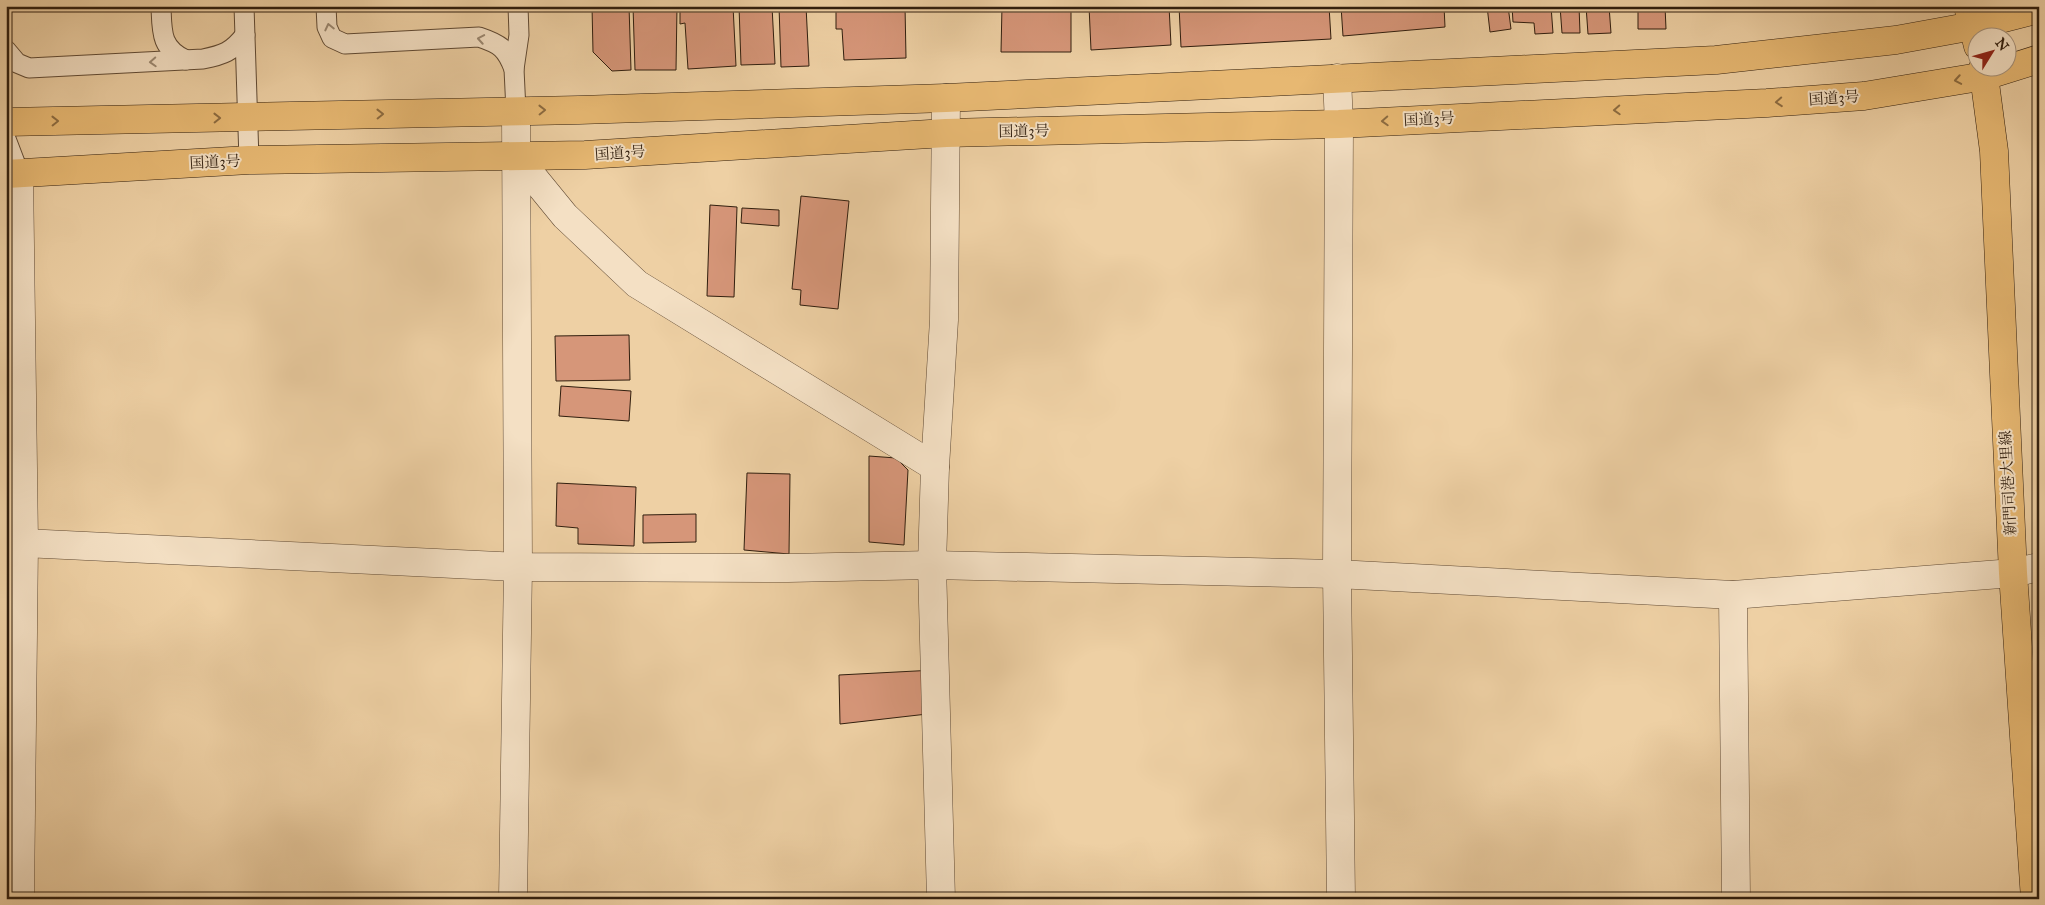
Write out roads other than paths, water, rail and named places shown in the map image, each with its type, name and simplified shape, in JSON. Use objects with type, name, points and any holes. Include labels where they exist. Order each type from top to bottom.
[{"type":"main road","points":[[6,122],[516,111],[946,98],[1716,60],[1896,40],[1973,26],[2039,9]]},
{"type":"main road","name":"国道3号","points":[[2018,64],[2039,59]]},
{"type":"main road","name":"国道3号","points":[[12,174],[250,160],[585,156],[946,133],[1339,124],[1864,96],[1968,75]]},
{"type":"main road","name":"新門司港大里線","points":[[1985,78],[1994,151],[2026,570],[2036,864],[2035,899]]},
{"type":"street","points":[[1337,78],[1339,124],[1337,574],[1341,899]]},
{"type":"street","points":[[941,899],[932,565],[935,467],[944,320],[946,98]]},
{"type":"street","points":[[513,899],[518,567],[516,111]]},
{"type":"street","points":[[516,156],[565,216],[638,284],[935,467]]},
{"type":"street","points":[[12,174],[20,899]]},
{"type":"street","points":[[15,544],[518,567],[788,568],[932,565],[1337,574],[1733,595],[2026,570]]},
{"type":"street","points":[[1733,595],[1736,899]]},
{"type":"lane","points":[[161,6],[162,33],[166,44],[174,54],[186,60]]},
{"type":"lane","points":[[244,6],[250,160]]},
{"type":"lane","points":[[326,6],[327,27],[332,38],[345,44],[479,37],[497,43],[508,53],[514,69]]},
{"type":"lane","points":[[516,111],[514,69],[520,35],[518,6]]},
{"type":"lane","points":[[6,50],[17,63],[29,68],[186,60],[220,56],[236,47],[245,35]]},
{"type":"lane","points":[[6,139],[12,174]]}]
